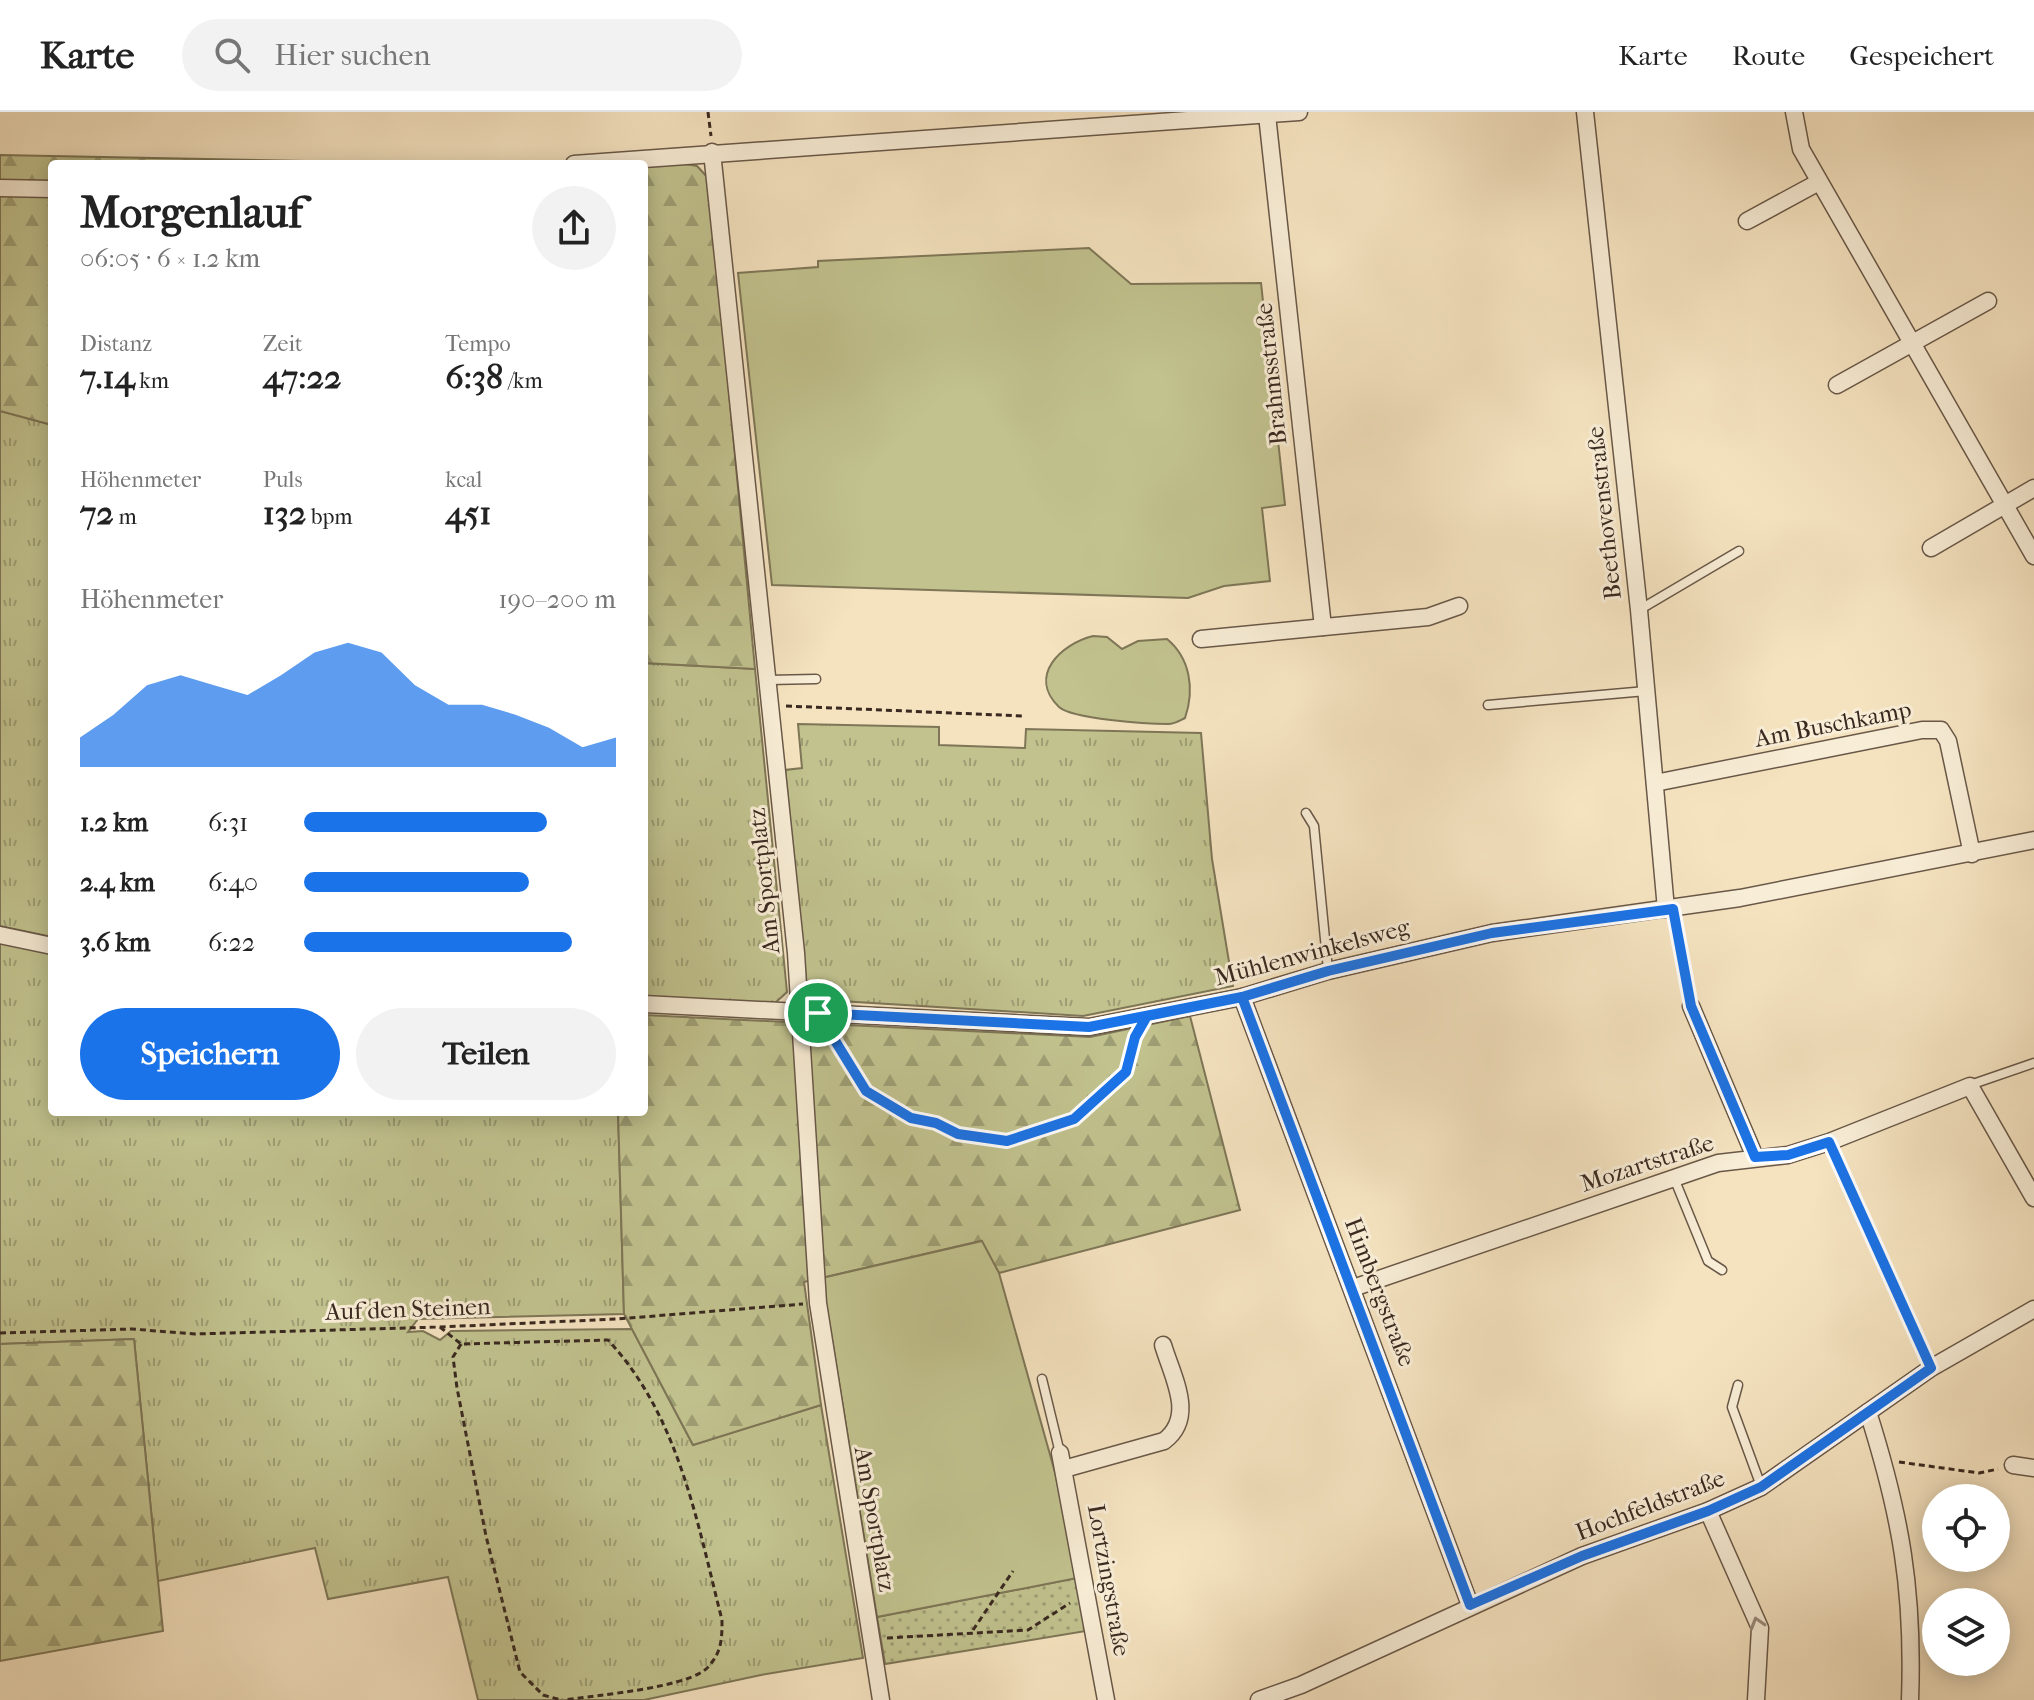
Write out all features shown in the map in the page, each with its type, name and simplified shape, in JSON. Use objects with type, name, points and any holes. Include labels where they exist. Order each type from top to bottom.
[{"type":"street","points":[[620,160],[1295,112]]},
{"type":"street","name":"Beethovenstraße","points":[[1585,112],[1669,909]]},
{"type":"street","points":[[1794,112],[1801,149],[2034,556]]},
{"type":"street","name":"Brahmsstraße","points":[[1267,115],[1323,627]]},
{"type":"street","name":"Am Sportplatz","points":[[712,152],[796,953],[818,1303],[881,1700]]},
{"type":"street","points":[[1747,221],[1819,182]]},
{"type":"street","points":[[0,188],[48,189]]},
{"type":"street","points":[[1837,385],[1988,301]]},
{"type":"street","points":[[1931,548],[2034,488]]},
{"type":"street","points":[[1201,639],[1428,617],[1459,606]]},
{"type":"street","name":"Am Buschkamp","points":[[1655,783],[1922,730],[1941,730],[1948,741],[1972,854]]},
{"type":"street","name":"Mühlenwinkelsweg","points":[[648,1004],[1089,1027],[1242,997],[1328,971],[1492,933],[1669,909],[2034,840]]},
{"type":"street","points":[[0,935],[48,945]]},
{"type":"street","name":"Himbergstraße","points":[[1242,997],[1470,1605]]},
{"type":"street","points":[[1691,1006],[1755,1157]]},
{"type":"street","points":[[1970,1086],[2034,1198]]},
{"type":"street","name":"Mozartstraße","points":[[1353,1288],[1673,1178],[1755,1157],[1788,1155],[1829,1142],[1970,1086]]},
{"type":"street","name":"Hochfeldstraße","points":[[1259,1700],[1314,1679],[1582,1556],[1708,1511],[1761,1487],[1931,1368],[2034,1309]]},
{"type":"street","points":[[1062,1461],[1164,1441],[1176,1432],[1183,1412],[1163,1345]]},
{"type":"street","points":[[1868,1412],[1905,1553],[1912,1610],[1910,1700]]},
{"type":"street","name":"Lortzingstraße","points":[[1062,1461],[1106,1700]]},
{"type":"street","points":[[2013,1465],[2034,1468]]},
{"type":"street","points":[[1708,1511],[1760,1628],[1756,1700]]},
{"type":"lane","points":[[1639,610],[1739,551]]},
{"type":"lane","points":[[768,680],[816,679]]},
{"type":"lane","points":[[1488,705],[1646,691]]},
{"type":"lane","points":[[1306,813],[1314,826],[1328,971]]},
{"type":"lane","points":[[1970,1086],[2034,1063]]},
{"type":"lane","points":[[1829,1142],[1931,1368]]},
{"type":"lane","points":[[1673,1178],[1708,1261],[1722,1270]]},
{"type":"lane","name":"Lortzingstraße","points":[[1042,1379],[1062,1461]]},
{"type":"lane","points":[[1738,1385],[1732,1407],[1761,1487]]},
{"type":"path","points":[[708,112],[712,152]]},
{"type":"path","points":[[770,705],[1024,716]]},
{"type":"path","points":[[1669,909],[1691,1006]]},
{"type":"path","points":[[818,1013],[866,1091],[911,1118],[936,1123],[958,1134],[1007,1141],[1074,1119],[1126,1072],[1135,1037],[1147,1016]]},
{"type":"path","name":"Auf den Steinen","points":[[0,1333],[132,1329],[195,1334],[440,1327],[617,1319],[818,1303]]},
{"type":"path","points":[[440,1327],[461,1344],[608,1340],[632,1366],[683,1467],[722,1620],[722,1646],[708,1669],[684,1680],[563,1700],[543,1695],[520,1672],[486,1536],[457,1388],[453,1357],[461,1344]]},
{"type":"path","points":[[1883,1460],[1979,1473],[2013,1465]]},
{"type":"path","points":[[973,1630],[1013,1571]]},
{"type":"path","points":[[871,1640],[973,1630],[1004,1633],[1028,1630],[1087,1593]]},
{"type":"green space","points":[[0,155],[255,160],[48,160],[48,424],[0,411]]},
{"type":"green space","points":[[680,163],[697,166],[709,179],[755,669],[648,663],[648,166]]},
{"type":"green space","points":[[1089,248],[1131,284],[1261,283],[1285,505],[1262,508],[1270,581],[1224,586],[1188,598],[772,585],[738,273],[818,267],[818,261]]},
{"type":"green space","points":[[0,411],[48,424],[48,936],[0,926]]},
{"type":"green space","points":[[1093,636],[1107,637],[1122,649],[1138,641],[1167,639],[1181,655],[1188,675],[1190,696],[1185,718],[1170,724],[1128,722],[1079,715],[1059,707],[1046,684],[1047,673],[1060,654]]},
{"type":"green space","points":[[648,663],[755,669],[787,992],[774,1004],[648,999]]},
{"type":"green space","points":[[798,724],[939,727],[939,745],[1025,748],[1026,729],[1201,733],[1212,859],[1233,986],[1083,1016],[808,999],[785,770],[802,768]]},
{"type":"green space","points":[[0,940],[48,952],[48,1116],[618,1116],[624,1314],[418,1319],[408,1332],[423,1331],[440,1340],[451,1331],[632,1329],[693,1445],[821,1405],[863,1658],[761,1675],[644,1700],[478,1700],[448,1577],[328,1599],[315,1548],[158,1581],[134,1339],[0,1344]]},
{"type":"green space","points":[[648,1015],[1090,1037],[1190,1016],[1240,1210],[999,1273],[981,1241],[804,1282],[821,1405],[693,1445],[624,1314],[618,1116],[648,1116]]},
{"type":"green space","points":[[982,1241],[999,1273],[1056,1476],[1077,1578],[877,1617],[822,1278]]},
{"type":"green space","points":[[134,1339],[163,1631],[0,1661],[0,1344]]},
{"type":"green space","points":[[1077,1578],[1086,1631],[885,1664],[877,1617]]},
{"type":"route","points":[[818,1013],[866,1091],[911,1118],[936,1123],[958,1134],[1007,1141],[1074,1119],[1126,1072],[1135,1037],[1147,1016],[1242,997],[1328,971],[1492,933],[1673,909],[1691,1006],[1739,1113],[1755,1157],[1788,1155],[1829,1142],[1931,1368],[1761,1487],[1708,1511],[1582,1556],[1470,1605],[1242,997],[1089,1027],[818,1013]]}]
